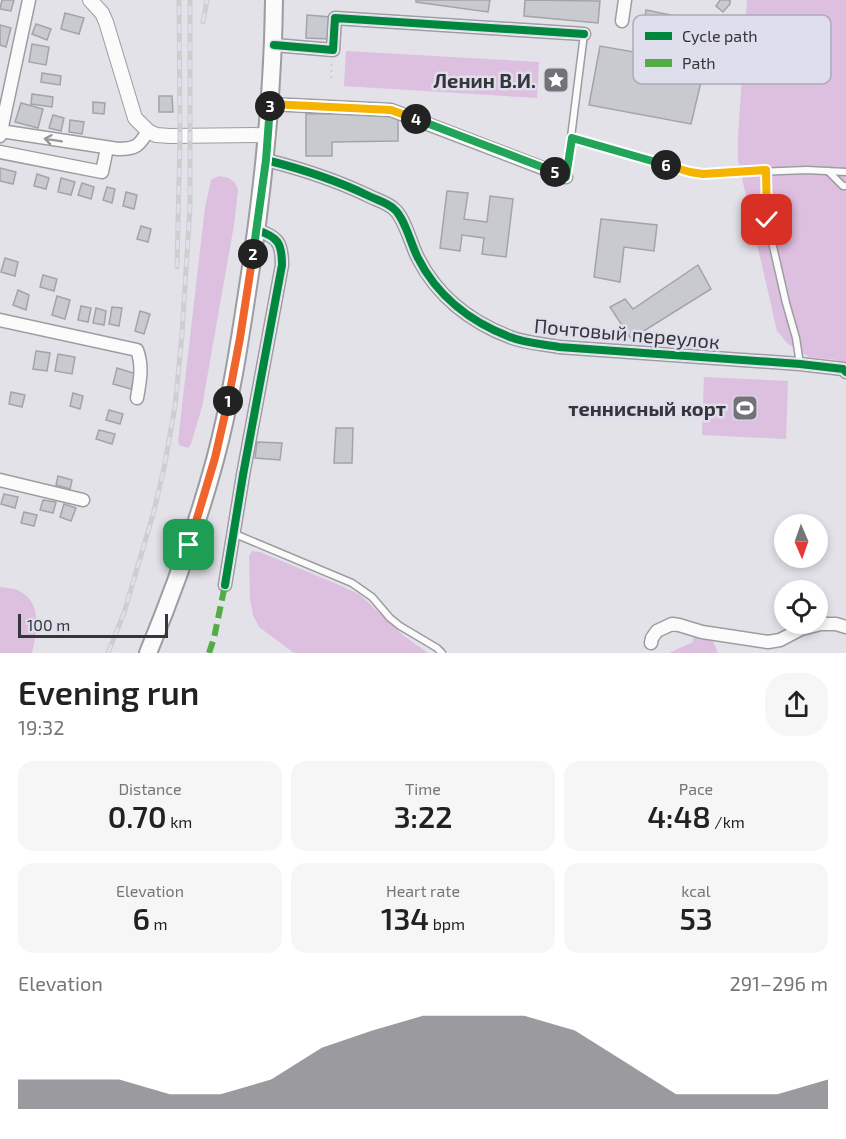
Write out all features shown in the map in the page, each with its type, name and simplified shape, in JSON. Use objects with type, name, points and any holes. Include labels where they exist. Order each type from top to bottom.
[{"type":"main road","points":[[148,653],[189,545],[215,458],[240,338],[266,160],[274,45],[274,0]]},
{"type":"street","points":[[29,0],[0,132],[106,148],[129,149],[142,142],[148,131]]},
{"type":"street","points":[[90,0],[102,13],[106,22],[135,118],[148,131],[156,135],[170,136],[268,135]]},
{"type":"street","points":[[622,21],[625,0]]},
{"type":"street","points":[[274,45],[333,50],[335,18],[584,34]]},
{"type":"street","points":[[270,104],[391,110],[566,177]]},
{"type":"street","points":[[0,152],[102,172],[106,148]]},
{"type":"street","name":"Почтовый переулок","points":[[266,160],[308,171],[344,184],[395,209],[417,257],[442,293],[468,316],[511,337],[559,347],[800,364],[845,370]]},
{"type":"street","points":[[225,585],[282,265],[279,243],[270,234],[257,230]]},
{"type":"street","points":[[0,320],[137,350],[141,372],[137,398]]},
{"type":"street","points":[[0,480],[83,500]]},
{"type":"street","points":[[651,643],[657,632],[672,624],[702,632],[768,642],[780,640],[801,629],[821,624],[846,627]]},
{"type":"lane","points":[[566,177],[584,34]]},
{"type":"lane","points":[[572,138],[697,174],[766,170],[846,172]]},
{"type":"lane","points":[[766,170],[767,220],[796,338],[800,364]]},
{"type":"lane","points":[[828,171],[843,186],[846,186]]},
{"type":"lane","points":[[235,534],[352,583],[372,597],[400,626],[442,653]]},
{"type":"path","points":[[331,78],[333,50]]},
{"type":"shaded area","points":[[747,0],[846,0],[846,366],[837,360],[809,357],[788,344],[777,331],[738,161],[741,84],[831,84],[831,15],[746,15]]},
{"type":"shaded area","points":[[346,51],[539,62],[537,98],[344,86]]},
{"type":"shaded area","points":[[219,176],[229,178],[238,190],[202,407],[188,448],[179,445],[178,441],[205,207],[211,180]]},
{"type":"shaded area","name":"теннисный корт","points":[[704,377],[788,381],[786,439],[702,435]]},
{"type":"shaded area","points":[[252,551],[260,552],[360,595],[404,636],[428,653],[294,653],[259,627],[253,615],[250,599],[249,556]]},
{"type":"shaded area","points":[[0,587],[17,590],[27,596],[32,603],[35,610],[36,627],[32,653],[0,653]]},
{"type":"shaded area","points":[[710,635],[718,653],[669,653],[693,642],[693,638],[697,636],[700,640]]},
{"type":"building","points":[[2,0],[14,0],[11,11],[0,9]]},
{"type":"building","points":[[416,0],[490,0],[488,12],[416,2]]},
{"type":"building","points":[[525,0],[600,1],[598,23],[524,16]]},
{"type":"building","points":[[720,0],[730,0],[730,4],[723,12],[716,6]]},
{"type":"building","points":[[646,10],[671,15],[645,15]]},
{"type":"building","points":[[65,13],[84,18],[79,34],[61,29]]},
{"type":"building","points":[[307,15],[331,17],[330,39],[306,38]]},
{"type":"building","points":[[36,24],[51,29],[47,40],[32,34]]},
{"type":"building","points":[[0,25],[11,28],[6,47],[0,45]]},
{"type":"building","points":[[32,44],[49,47],[46,65],[29,62]]},
{"type":"building","points":[[600,46],[633,52],[633,84],[700,84],[691,124],[589,105]]},
{"type":"building","points":[[42,73],[61,76],[60,85],[41,82]]},
{"type":"building","points":[[32,94],[53,97],[52,107],[31,104]]},
{"type":"building","points":[[159,96],[172,96],[173,112],[159,112]]},
{"type":"building","points":[[93,102],[105,103],[104,114],[93,113]]},
{"type":"building","points":[[21,103],[43,109],[38,128],[15,122]]},
{"type":"building","points":[[398,113],[398,141],[332,142],[332,156],[306,156],[306,114]]},
{"type":"building","points":[[53,115],[64,118],[61,131],[49,128]]},
{"type":"building","points":[[70,120],[84,122],[82,134],[69,132]]},
{"type":"building","points":[[0,168],[16,172],[13,184],[0,181]]},
{"type":"building","points":[[37,174],[49,178],[46,189],[34,186]]},
{"type":"building","points":[[61,178],[75,182],[71,195],[58,192]]},
{"type":"building","points":[[82,183],[94,187],[91,199],[78,195]]},
{"type":"building","points":[[107,187],[115,189],[112,203],[103,200]]},
{"type":"building","points":[[447,191],[468,193],[464,219],[487,222],[490,196],[513,199],[506,257],[482,254],[484,238],[462,235],[460,251],[440,248]]},
{"type":"building","points":[[126,192],[137,195],[134,209],[123,206]]},
{"type":"building","points":[[601,219],[657,225],[654,251],[624,247],[620,282],[594,277]]},
{"type":"building","points":[[141,226],[151,229],[148,242],[137,239]]},
{"type":"building","points":[[5,258],[18,262],[15,276],[1,272]]},
{"type":"building","points":[[698,265],[711,289],[631,339],[610,307],[625,299],[633,309]]},
{"type":"building","points":[[43,275],[57,279],[54,291],[40,287]]},
{"type":"building","points":[[18,290],[29,295],[26,310],[13,305]]},
{"type":"building","points":[[57,296],[70,300],[65,319],[52,315]]},
{"type":"building","points":[[81,306],[91,308],[88,322],[78,320]]},
{"type":"building","points":[[112,307],[122,308],[119,326],[109,324]]},
{"type":"building","points":[[96,308],[106,311],[104,325],[93,323]]},
{"type":"building","points":[[140,311],[150,314],[144,334],[135,331]]},
{"type":"building","points":[[36,351],[50,353],[47,371],[33,369]]},
{"type":"building","points":[[58,354],[75,357],[72,374],[55,371]]},
{"type":"building","points":[[117,368],[136,374],[131,389],[113,384]]},
{"type":"building","points":[[11,392],[25,395],[22,407],[9,404]]},
{"type":"building","points":[[73,393],[83,396],[80,409],[70,406]]},
{"type":"building","points":[[109,410],[123,414],[120,424],[106,420]]},
{"type":"building","points":[[336,428],[353,428],[352,463],[334,463]]},
{"type":"building","points":[[99,430],[115,434],[112,444],[96,439]]},
{"type":"building","points":[[257,442],[282,443],[280,460],[255,458]]},
{"type":"building","points":[[58,476],[72,480],[70,489],[56,485]]},
{"type":"building","points":[[4,494],[18,497],[15,508],[1,504]]},
{"type":"building","points":[[43,500],[56,502],[53,513],[40,510]]},
{"type":"building","points":[[64,504],[76,508],[71,521],[60,517]]},
{"type":"building","points":[[24,512],[37,515],[34,526],[21,523]]},
{"type":"railway","points":[[177,267],[180,136],[179,0]]},
{"type":"railway","points":[[108,653],[124,613],[154,511],[175,407],[190,207],[190,0]]},
{"type":"railway","points":[[203,22],[207,0]]},
{"type":"marked path","points":[[209,653],[225,585]]},
{"type":"cycle path","points":[[274,45],[333,50],[335,18],[584,34]]},
{"type":"cycle path","points":[[266,160],[331,180],[392,207],[398,213],[408,232],[415,253],[426,272],[445,296],[482,324],[510,337],[559,347],[800,364],[843,369],[846,372]]},
{"type":"cycle path","points":[[225,585],[282,265],[280,246],[270,235],[257,230]]},
{"type":"place","name":"Ленин В.И.","points":[[556,80]]},
{"type":"place","name":"теннисный корт","points":[[745,408]]},
{"type":"route","points":[[189,545],[215,458],[240,338],[266,160],[270,104],[391,110],[566,177],[572,138],[697,174],[766,170],[767,220]]}]
